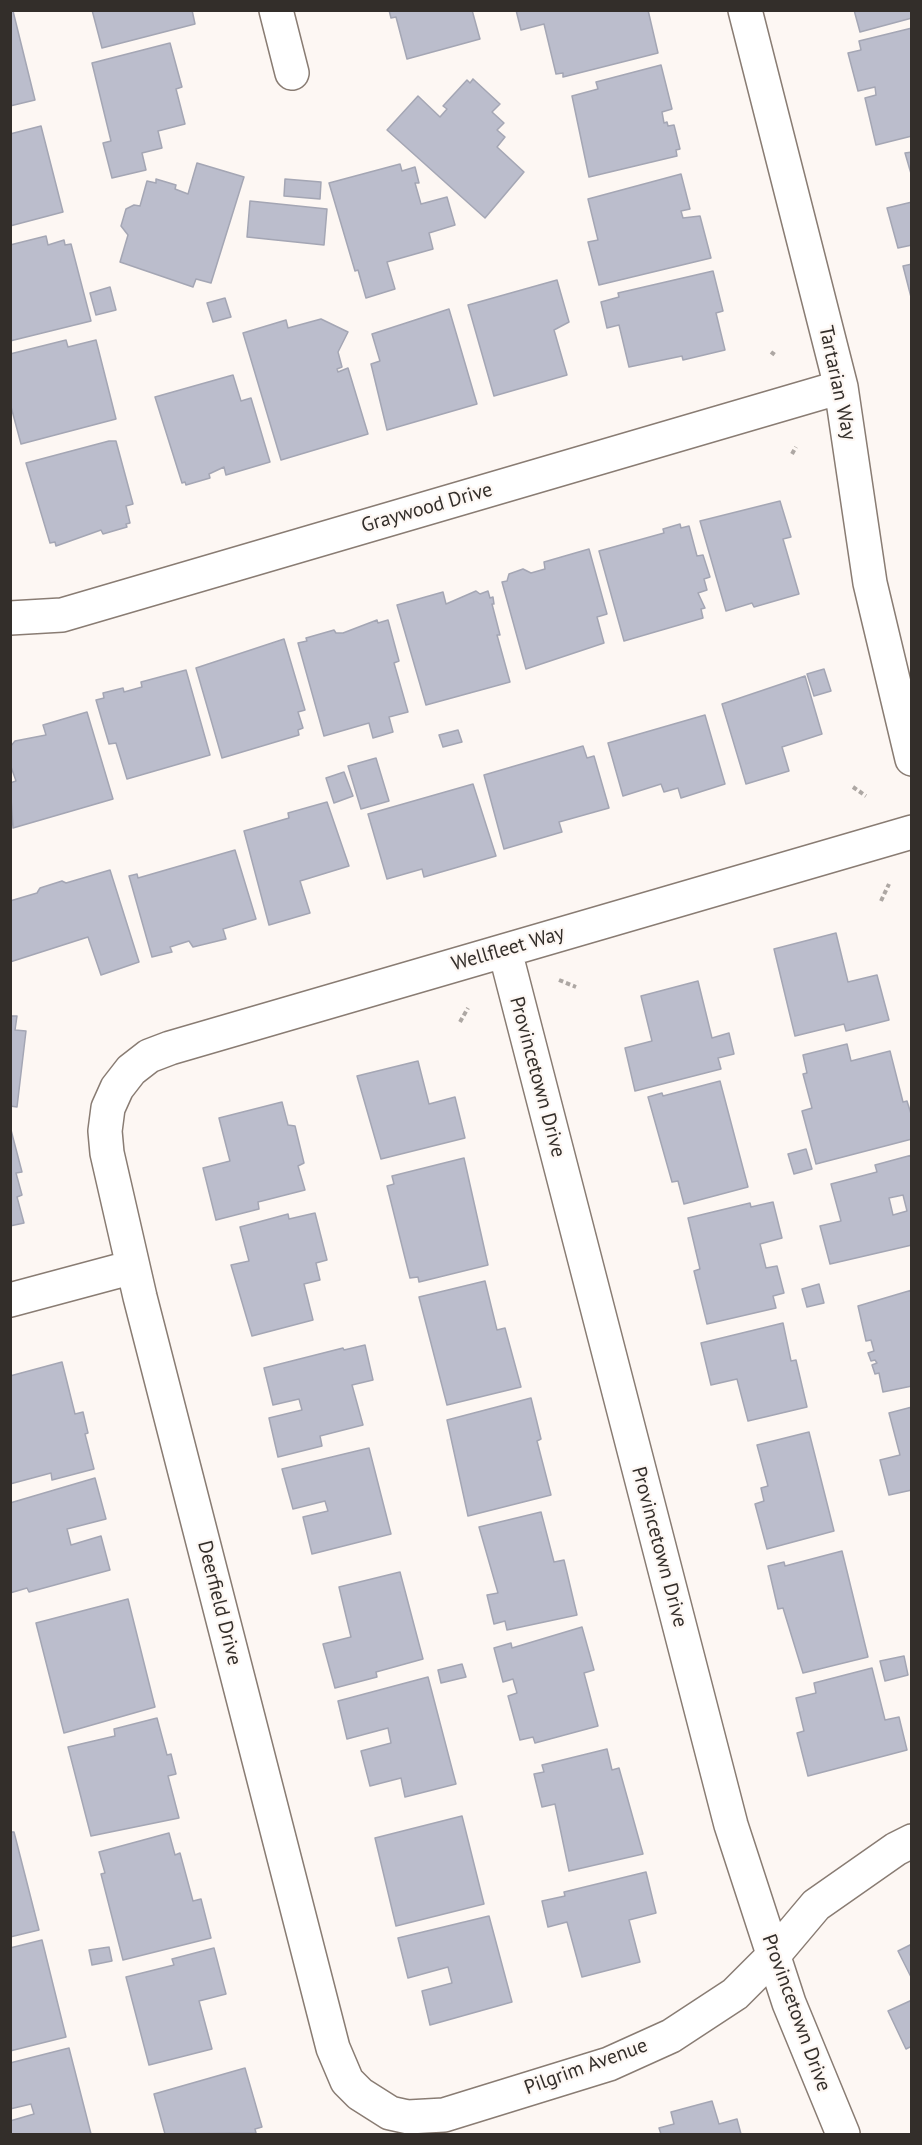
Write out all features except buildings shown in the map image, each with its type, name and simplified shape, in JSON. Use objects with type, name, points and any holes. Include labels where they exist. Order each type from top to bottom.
[{"type":"street","points":[[276,10],[292,74]]},
{"type":"street","name":"Tartarian Way","points":[[745,10],[841,387],[870,583],[912,759]]},
{"type":"street","name":"Graywood Drive","points":[[10,618],[62,615],[841,387]]},
{"type":"street","name":"Wellfleet Way","points":[[117,1088],[131,1070],[149,1056],[170,1048],[912,832]]},
{"type":"street","name":"Provincetown Drive","points":[[505,951],[731,1826],[807,2052],[843,2134]]},
{"type":"street","name":"Deerfield Drive","points":[[117,1088],[108,1108],[105,1131],[107,1153],[133,1267],[333,2048],[347,2081],[374,2105]]},
{"type":"street","points":[[10,1300],[133,1267]]},
{"type":"street","name":"Pilgrim Avenue","points":[[374,2105],[408,2117],[444,2115],[609,2064],[671,2036],[727,2001],[773,1956],[816,1905],[896,1849],[912,1841]]},
{"type":"path","points":[[792,454],[796,447]]},
{"type":"path","points":[[853,787],[866,796]]},
{"type":"path","points":[[881,901],[888,884]]},
{"type":"path","points":[[559,980],[576,987]]},
{"type":"path","points":[[460,1022],[468,1008]]}]
